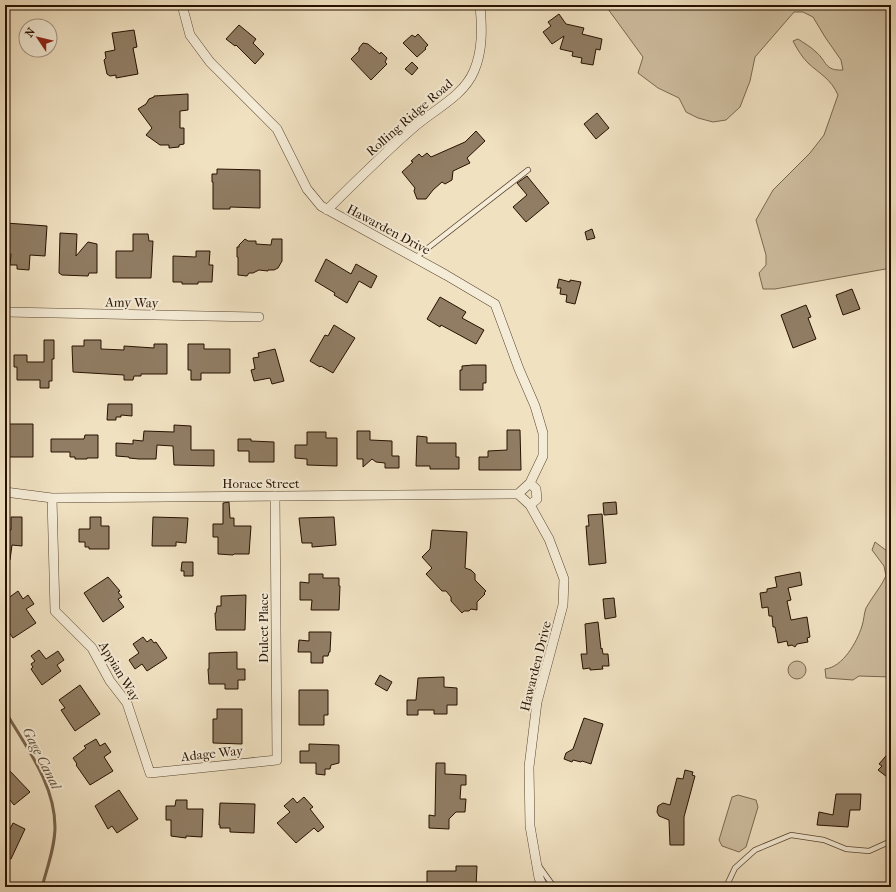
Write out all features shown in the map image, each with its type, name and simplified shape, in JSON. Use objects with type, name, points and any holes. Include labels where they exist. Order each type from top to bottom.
[{"type":"street","name":"Hawarden Drive","points":[[182,5],[190,35],[210,62],[278,129],[307,189],[315,200],[327,210],[495,304],[519,369],[535,406],[543,433],[543,456],[530,484],[518,494],[530,505],[549,539],[564,579],[564,605],[537,702],[529,767],[530,826],[539,878],[543,887]]},
{"type":"street","name":"Rolling Ridge Road","points":[[327,210],[413,127],[443,106],[464,87],[474,71],[480,49],[482,22],[480,5]]},
{"type":"street","name":"Amy Way","points":[[5,312],[259,317]]},
{"type":"street","points":[[530,484],[536,489],[537,500],[530,505]]},
{"type":"street","name":"Horace Street","points":[[5,492],[52,498],[518,494]]},
{"type":"street","name":"Dulcet Place","points":[[275,496],[277,760]]},
{"type":"street","name":"Appian Way","points":[[52,498],[55,611],[92,648],[110,681],[127,703],[150,773]]},
{"type":"street","name":"Adage Way","points":[[150,773],[277,760]]},
{"type":"lane","points":[[415,258],[528,170]]},
{"type":"lane","points":[[726,887],[735,868],[755,850],[791,835],[824,840],[846,849],[869,851],[888,842],[891,838]]},
{"type":"lane","points":[[536,862],[554,887]]},
{"type":"shaded area","points":[[613,5],[891,5],[891,268],[775,289],[763,289],[759,273],[766,265],[766,255],[756,220],[773,190],[810,153],[824,135],[838,95],[829,81],[808,63],[793,41],[798,39],[810,47],[820,55],[826,65],[832,69],[843,70],[841,60],[813,17],[803,12],[794,12],[755,57],[750,81],[740,107],[726,120],[713,122],[698,118],[686,112],[679,98],[658,88],[638,73],[643,57],[608,9]]},
{"type":"shaded area","points":[[875,542],[891,554],[891,677],[859,676],[853,680],[826,678],[825,669],[838,664],[853,646],[862,626],[866,608],[886,576],[884,566],[872,550]]},
{"type":"shaded area","points":[[797,661],[803,664],[806,670],[803,676],[797,679],[791,676],[788,670],[791,664]]},
{"type":"shaded area","points":[[738,795],[756,800],[758,807],[746,847],[739,852],[722,846],[719,840],[732,797]]},
{"type":"building","points":[[559,14],[566,24],[584,28],[582,34],[602,39],[600,50],[596,49],[593,65],[581,63],[582,58],[572,56],[573,52],[560,49],[564,36],[552,44],[543,32],[551,26],[548,22]]},
{"type":"building","points":[[239,25],[256,39],[253,43],[264,54],[255,64],[236,45],[235,46],[226,39]]},
{"type":"building","points":[[134,30],[137,47],[133,48],[138,74],[116,78],[116,75],[110,76],[107,74],[104,60],[106,58],[105,52],[115,50],[112,33]]},
{"type":"building","points":[[418,34],[428,45],[425,48],[426,49],[417,57],[403,43],[412,35],[415,37]]},
{"type":"building","points":[[363,43],[368,44],[380,54],[381,52],[387,58],[385,62],[387,64],[371,80],[351,59],[359,51],[359,48]]},
{"type":"building","points":[[412,62],[418,68],[412,75],[405,69]]},
{"type":"building","points":[[188,94],[188,110],[180,111],[180,128],[184,128],[184,144],[179,145],[179,147],[169,148],[169,145],[160,145],[146,135],[152,128],[138,109],[154,96]]},
{"type":"building","points":[[597,113],[609,128],[596,139],[584,124]]},
{"type":"building","points":[[476,131],[485,141],[467,158],[470,163],[453,171],[452,180],[445,184],[442,182],[426,199],[417,199],[414,191],[415,188],[402,172],[413,162],[411,161],[419,154],[422,157],[427,153],[431,157],[465,142]]},
{"type":"building","points":[[217,169],[260,170],[260,208],[230,207],[230,209],[213,209],[212,174],[217,174]]},
{"type":"building","points":[[527,176],[549,203],[526,222],[513,207],[527,195],[517,183]]},
{"type":"building","points":[[6,223],[47,226],[45,256],[30,255],[29,270],[17,269],[17,265],[10,265],[11,254],[5,254]]},
{"type":"building","points":[[592,229],[595,238],[587,240],[585,232]]},
{"type":"building","points":[[60,233],[77,234],[76,256],[88,242],[97,244],[97,273],[89,273],[88,276],[62,275],[59,273]]},
{"type":"building","points":[[133,234],[148,234],[149,241],[153,241],[151,278],[116,278],[116,251],[133,251]]},
{"type":"building","points":[[245,239],[248,241],[256,241],[256,244],[271,245],[272,239],[282,239],[282,261],[278,268],[268,271],[259,270],[249,273],[247,276],[238,275],[237,247],[239,247]]},
{"type":"building","points":[[196,251],[210,251],[209,265],[213,265],[212,282],[182,284],[182,282],[173,282],[173,256],[196,257]]},
{"type":"building","points":[[326,259],[351,274],[356,264],[377,276],[371,288],[359,281],[347,303],[334,295],[335,293],[315,281]]},
{"type":"building","points":[[559,279],[570,282],[570,280],[581,282],[575,304],[566,302],[567,295],[560,294],[561,288],[557,288]]},
{"type":"building","points":[[852,289],[860,309],[843,315],[836,295]]},
{"type":"building","points":[[440,297],[466,312],[462,318],[484,330],[476,344],[441,325],[440,327],[427,319]]},
{"type":"building","points":[[806,305],[811,317],[808,318],[816,339],[793,348],[781,315]]},
{"type":"building","points":[[334,325],[355,338],[333,373],[310,361],[325,335],[328,336]]},
{"type":"building","points":[[44,340],[54,340],[52,381],[49,381],[49,388],[40,388],[40,380],[17,380],[17,367],[14,367],[14,355],[27,355],[27,362],[44,362]]},
{"type":"building","points":[[84,340],[101,340],[101,349],[124,350],[124,346],[154,348],[154,344],[167,344],[167,374],[141,374],[141,376],[134,376],[133,380],[124,380],[124,375],[73,372],[72,346],[84,346]]},
{"type":"building","points":[[188,344],[204,344],[204,349],[230,349],[230,373],[201,373],[201,380],[191,380],[191,370],[188,370]]},
{"type":"building","points":[[275,349],[284,381],[272,384],[270,378],[254,381],[251,370],[255,369],[253,358],[259,357],[258,353]]},
{"type":"building","points":[[486,365],[486,383],[483,383],[483,390],[460,390],[460,370],[462,370],[462,366]]},
{"type":"building","points":[[108,404],[132,404],[132,416],[121,415],[121,417],[116,417],[116,420],[107,420]]},
{"type":"building","points":[[5,424],[33,424],[33,457],[5,457]]},
{"type":"building","points":[[174,425],[191,426],[191,450],[214,450],[214,466],[174,465],[173,446],[157,445],[156,459],[139,459],[116,456],[116,443],[133,444],[133,440],[143,441],[144,431],[174,432]]},
{"type":"building","points":[[507,430],[520,430],[521,470],[479,470],[479,457],[488,457],[488,451],[507,450]]},
{"type":"building","points":[[357,431],[370,431],[370,440],[392,441],[392,456],[399,456],[399,468],[385,468],[385,463],[376,462],[372,459],[363,467],[363,459],[357,459]]},
{"type":"building","points":[[307,432],[326,432],[326,438],[337,438],[337,466],[307,465],[307,459],[295,458],[295,445],[307,445]]},
{"type":"building","points":[[85,435],[98,435],[98,458],[75,459],[75,457],[70,457],[70,452],[51,452],[51,439],[84,439]]},
{"type":"building","points":[[417,436],[427,437],[427,443],[456,443],[456,457],[459,457],[459,469],[430,469],[430,466],[416,466]]},
{"type":"building","points":[[238,439],[274,442],[274,462],[249,462],[249,451],[238,451]]},
{"type":"building","points":[[229,502],[230,518],[234,518],[234,526],[251,526],[249,554],[218,554],[218,537],[213,537],[213,524],[223,524],[223,503]]},
{"type":"building","points":[[616,502],[617,514],[604,515],[603,503]]},
{"type":"building","points":[[602,514],[606,563],[589,565],[586,526],[589,526],[588,515]]},
{"type":"building","points":[[11,517],[22,517],[22,546],[12,545],[10,560],[5,560],[5,530],[11,530]]},
{"type":"building","points":[[90,517],[101,517],[101,526],[109,526],[109,549],[89,549],[89,547],[85,547],[85,542],[79,542],[79,529],[90,529]]},
{"type":"building","points":[[153,517],[188,518],[186,543],[176,542],[176,546],[152,546]]},
{"type":"building","points":[[334,517],[336,545],[312,547],[312,543],[302,543],[299,518]]},
{"type":"building","points":[[432,530],[467,532],[465,568],[471,570],[475,574],[475,580],[486,591],[477,602],[477,610],[471,609],[462,613],[451,601],[451,597],[446,591],[442,591],[426,574],[432,568],[422,557],[430,549]]},
{"type":"building","points":[[182,562],[193,562],[193,576],[184,576],[184,571],[181,571]]},
{"type":"building","points":[[800,572],[802,585],[788,588],[791,600],[787,601],[791,620],[807,617],[810,637],[807,638],[808,642],[797,644],[795,647],[792,645],[788,646],[787,641],[778,643],[775,627],[773,627],[772,616],[769,616],[768,607],[762,608],[760,593],[767,592],[767,589],[777,587],[775,577]]},
{"type":"building","points":[[309,574],[323,574],[323,578],[339,578],[339,610],[311,610],[312,600],[300,600],[300,582],[309,583]]},
{"type":"building","points":[[108,577],[120,591],[118,592],[122,597],[118,599],[124,607],[103,622],[84,593]]},
{"type":"building","points":[[18,591],[23,599],[28,595],[34,604],[26,609],[36,623],[13,638],[5,627],[5,605],[9,602],[7,599]]},
{"type":"building","points":[[246,595],[245,630],[216,630],[215,613],[217,606],[221,606],[221,596]]},
{"type":"building","points":[[614,598],[616,617],[605,619],[603,599]]},
{"type":"building","points":[[598,622],[601,649],[602,648],[603,654],[608,654],[609,666],[602,666],[603,669],[583,669],[581,654],[587,654],[585,624]]},
{"type":"building","points":[[309,632],[331,632],[330,652],[328,656],[323,656],[323,663],[311,663],[311,652],[298,652],[299,640],[309,641]]},
{"type":"building","points":[[143,637],[147,642],[151,639],[154,643],[156,642],[167,658],[147,671],[142,664],[135,669],[129,660],[139,653],[133,644]]},
{"type":"building","points":[[39,650],[46,659],[58,651],[64,660],[57,665],[61,671],[42,685],[31,669],[33,667],[31,664],[35,661],[31,656]]},
{"type":"building","points":[[237,652],[237,669],[245,669],[245,680],[238,680],[238,689],[225,689],[225,684],[209,684],[209,653]]},
{"type":"building","points":[[380,675],[392,682],[387,691],[375,684]]},
{"type":"building","points":[[444,677],[444,687],[457,688],[457,705],[447,705],[447,714],[434,714],[434,710],[418,710],[418,715],[407,715],[407,700],[416,700],[418,678]]},
{"type":"building","points":[[80,685],[100,714],[75,731],[61,710],[65,708],[59,700]]},
{"type":"building","points":[[299,690],[328,690],[328,715],[324,715],[324,725],[299,725]]},
{"type":"building","points":[[217,709],[242,709],[242,744],[213,743],[213,719],[217,719]]},
{"type":"building","points":[[584,718],[603,724],[591,764],[573,760],[572,762],[564,759],[566,753],[573,749]]},
{"type":"building","points":[[96,739],[100,746],[105,743],[111,752],[104,757],[113,771],[90,785],[73,758],[86,748],[84,746]]},
{"type":"building","points":[[309,744],[339,745],[339,763],[331,765],[330,769],[325,769],[325,775],[316,774],[316,763],[300,763],[300,751],[309,751]]},
{"type":"building","points":[[891,750],[891,780],[878,770],[882,766],[879,764]]},
{"type":"building","points":[[436,763],[445,763],[445,774],[466,775],[466,785],[461,785],[460,799],[466,799],[465,812],[456,812],[449,819],[449,829],[429,828],[429,815],[435,816]]},
{"type":"building","points":[[9,770],[30,792],[14,805],[5,794],[5,773]]},
{"type":"building","points":[[685,770],[693,772],[692,775],[695,776],[684,817],[684,845],[670,845],[669,820],[659,816],[657,812],[658,806],[663,803],[670,805],[677,778],[683,779]]},
{"type":"building","points":[[119,790],[138,819],[117,833],[112,826],[108,829],[95,806]]},
{"type":"building","points":[[836,794],[861,794],[860,810],[850,810],[848,827],[817,825],[819,812],[833,815]]},
{"type":"building","points":[[304,797],[313,807],[310,809],[324,827],[318,832],[314,828],[296,843],[277,823],[290,812],[284,806],[293,798],[297,803]]},
{"type":"building","points":[[176,800],[187,800],[187,809],[203,809],[202,837],[186,836],[186,838],[171,836],[171,820],[166,820],[166,806],[175,806]]},
{"type":"building","points":[[220,803],[255,804],[254,833],[230,832],[230,828],[220,828]]},
{"type":"building","points":[[13,823],[25,829],[11,859],[5,856],[5,839]]},
{"type":"building","points":[[456,866],[477,866],[476,887],[427,887],[427,871],[456,871]]},
{"type":"waterway","name":"Gage Canal","points":[[5,711],[38,766],[45,781],[54,811],[54,842],[42,887]]}]
